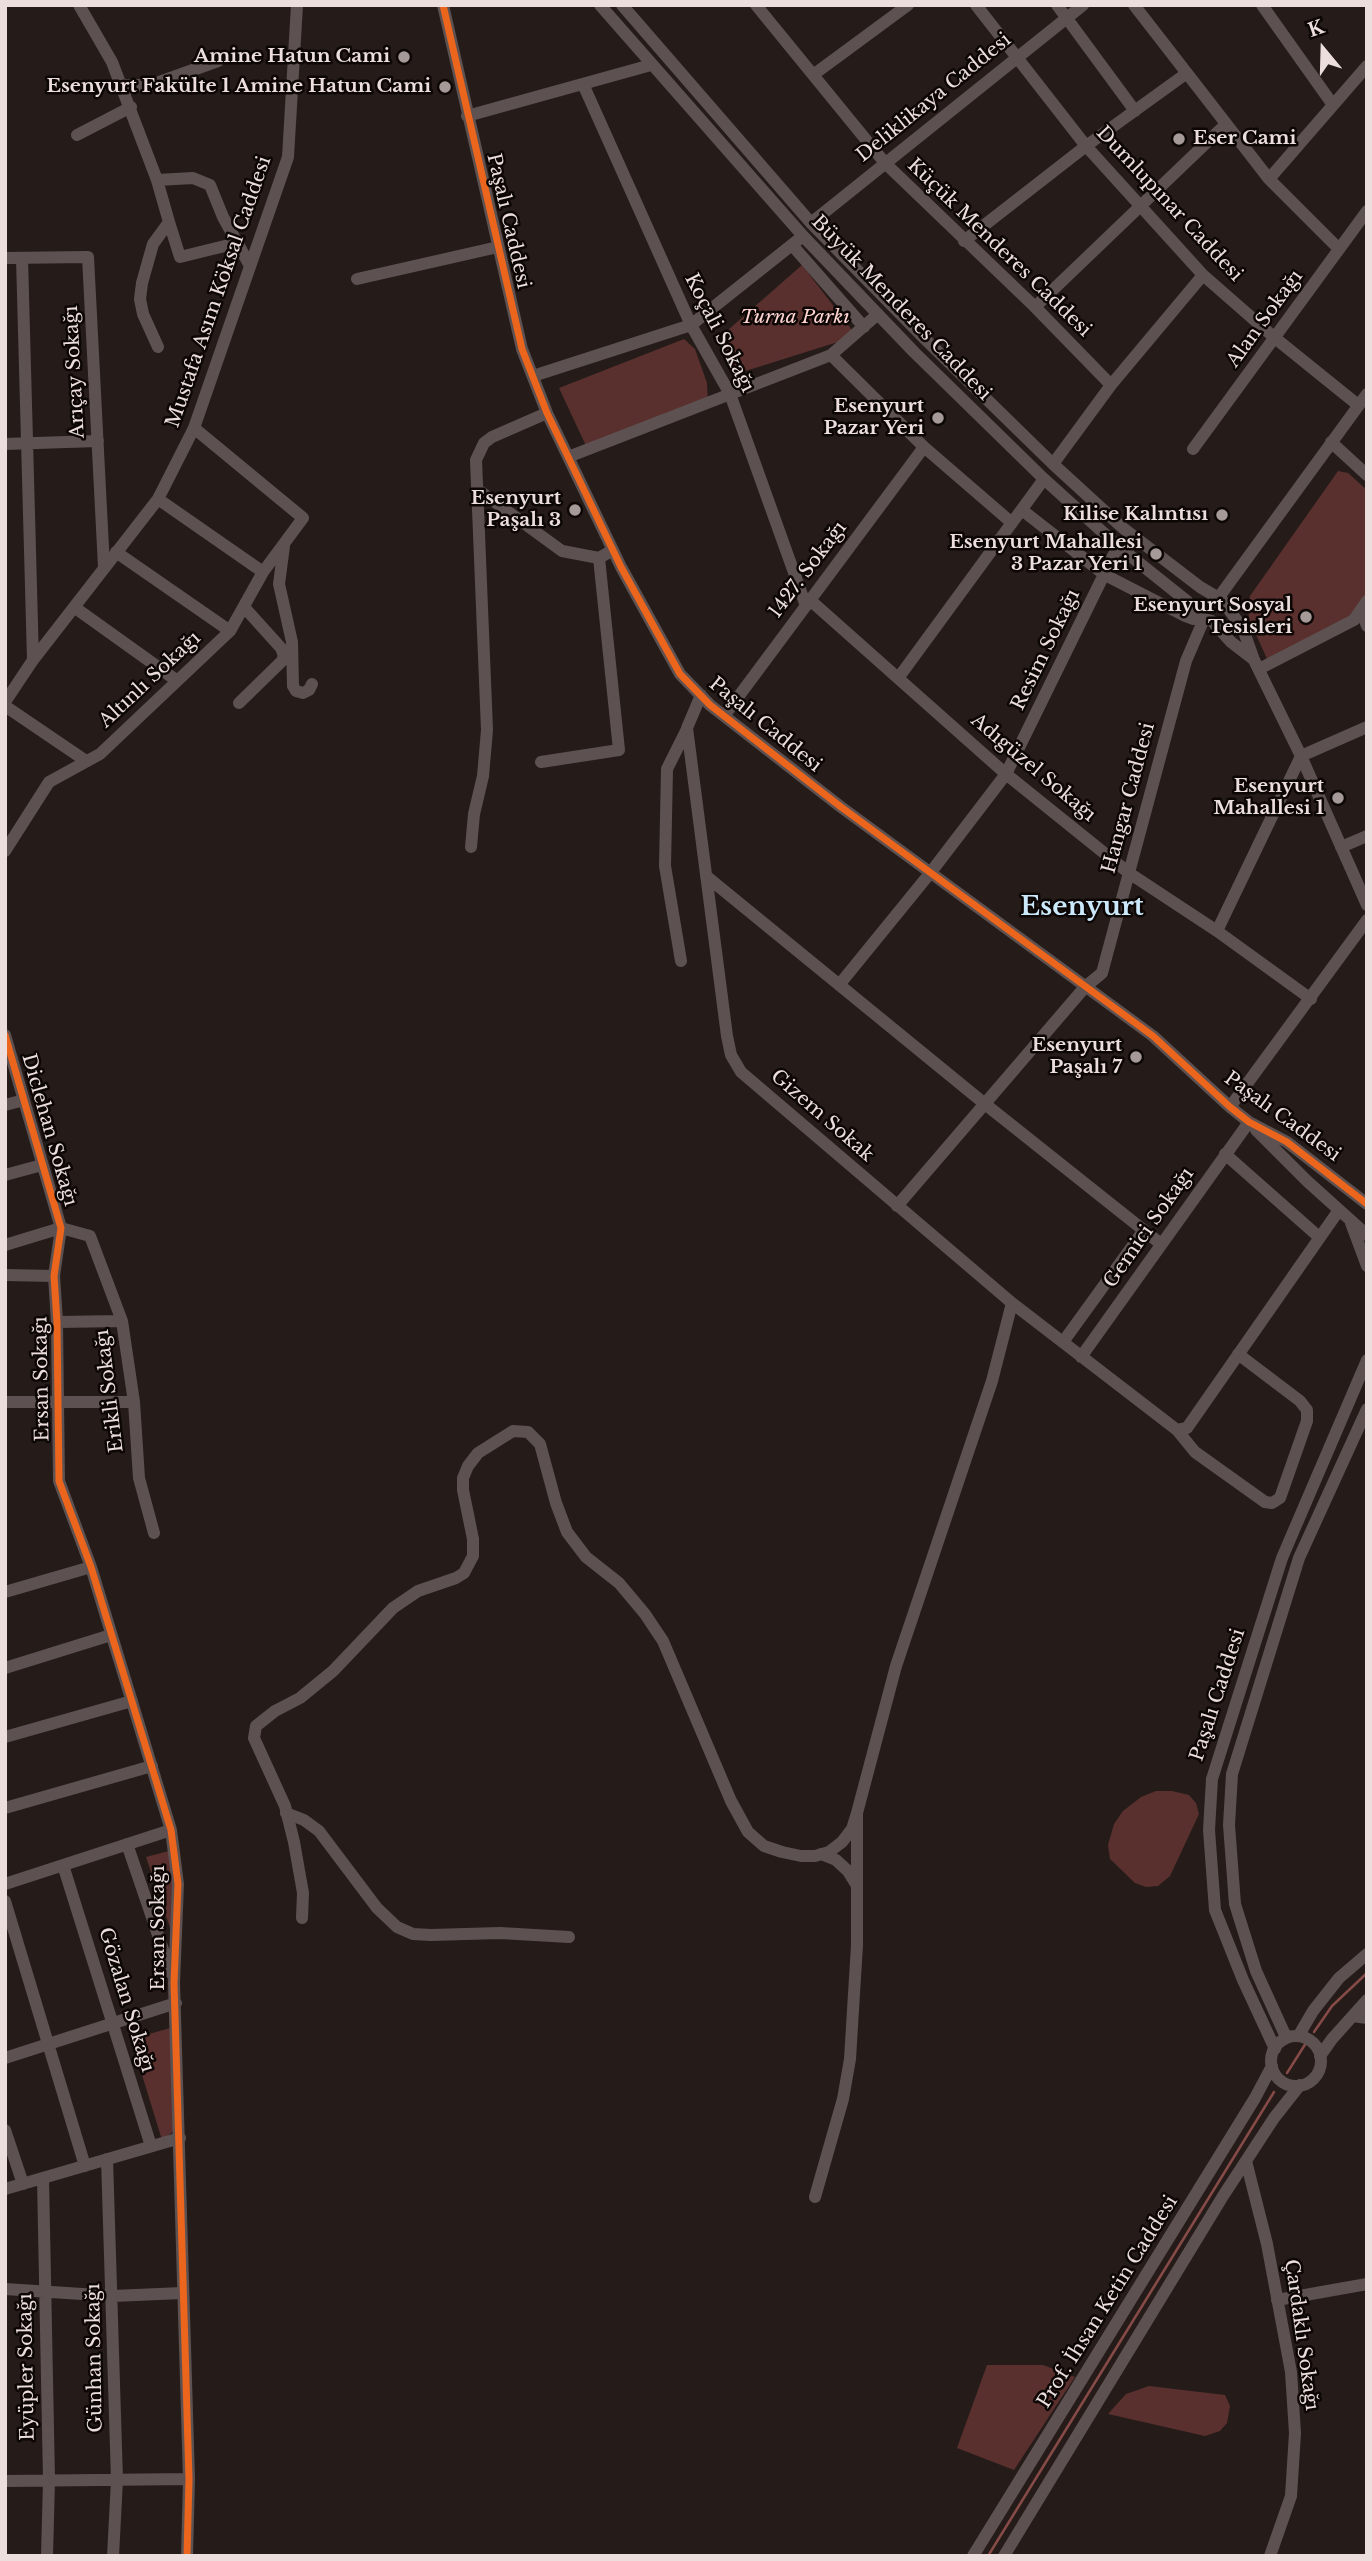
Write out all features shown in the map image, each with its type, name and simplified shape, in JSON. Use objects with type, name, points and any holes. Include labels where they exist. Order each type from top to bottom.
[{"type":"street","points":[[79,5],[112,62],[131,107],[180,257],[237,243]]},
{"type":"street","name":"Mustafa Asım Köksal Caddesi","points":[[5,704],[33,660],[158,499],[194,428],[288,158],[297,5]]},
{"type":"street","name":"Paşalı Caddesi","points":[[443,5],[522,349],[547,413],[613,550],[680,674],[724,716],[841,807],[1153,1036],[1249,1122],[1287,1142],[1367,1204]]},
{"type":"street","name":"Büyük Menderes Caddesi","points":[[600,5],[803,236],[878,314],[1044,480],[1256,664]]},
{"type":"street","name":"Büyük Menderes Caddesi","points":[[622,5],[811,223],[925,340],[1053,464],[1124,528],[1200,587],[1219,598]]},
{"type":"street","name":"Küçük Menderes Caddesi","points":[[756,5],[885,163],[1035,307],[1111,385]]},
{"type":"street","points":[[813,75],[908,5]]},
{"type":"street","name":"Dumlupınar Caddesi","points":[[976,5],[1086,146],[1203,275],[1275,338],[1363,399]]},
{"type":"street","points":[[1057,5],[1135,111]]},
{"type":"street","name":"Deliklikaya Caddesi","points":[[811,223],[1083,5]]},
{"type":"street","points":[[1134,5],[1269,179],[1339,249]]},
{"type":"street","points":[[1262,5],[1333,105]]},
{"type":"street","points":[[121,85],[151,85],[218,61]]},
{"type":"street","points":[[467,116],[651,65]]},
{"type":"street","points":[[1269,179],[1367,66]]},
{"type":"street","points":[[964,241],[1086,146],[1187,73]]},
{"type":"street","name":"Koçali Sokağı","points":[[583,84],[691,325],[730,394],[808,603]]},
{"type":"street","points":[[77,135],[131,107]]},
{"type":"street","points":[[1035,307],[1226,124]]},
{"type":"street","points":[[157,180],[193,178],[205,181],[213,191],[249,264]]},
{"type":"street","name":"Alan Sokağı","points":[[1193,449],[1367,211]]},
{"type":"street","points":[[158,346],[143,314],[140,291],[153,244],[169,222]]},
{"type":"street","points":[[533,376],[691,325],[803,236]]},
{"type":"street","points":[[792,245],[864,327]]},
{"type":"street","points":[[357,279],[498,247]]},
{"type":"street","name":"Arıçay Sokağı","points":[[5,258],[88,257],[104,567]]},
{"type":"street","points":[[22,258],[33,660]]},
{"type":"street","points":[[1053,464],[1111,385],[1203,275]]},
{"type":"street","points":[[568,457],[831,355],[878,314]]},
{"type":"street","points":[[831,355],[924,447],[1012,523]]},
{"type":"street","points":[[1022,510],[1105,575],[1193,619],[1222,616],[1219,598],[1363,399]]},
{"type":"street","points":[[471,847],[487,730],[476,460],[484,443],[492,437],[547,413]]},
{"type":"street","name":"Altınlı Sokağı","points":[[5,851],[50,782],[100,754],[230,631],[263,572],[303,518],[194,428]]},
{"type":"street","points":[[5,444],[97,441]]},
{"type":"street","points":[[1331,442],[1367,475]]},
{"type":"street","name":"1427. Sokağı","points":[[724,716],[924,447]]},
{"type":"street","points":[[899,677],[1044,480]]},
{"type":"street","points":[[477,489],[562,551],[599,558],[613,550]]},
{"type":"street","points":[[158,499],[263,572]]},
{"type":"street","points":[[284,543],[279,584],[292,642],[293,686],[296,691],[303,693],[309,690],[312,684]]},
{"type":"street","name":"Resim Sokağı","points":[[839,985],[1006,774],[1118,546]]},
{"type":"street","points":[[116,552],[230,631]]},
{"type":"street","points":[[541,762],[619,750],[599,558]]},
{"type":"street","points":[[1204,617],[1200,600],[1207,595],[1219,598],[1243,629],[1256,664],[1301,756],[1367,905]]},
{"type":"street","name":"Adıgüzel Sokağı","points":[[808,603],[899,677],[1006,774],[1129,873],[1217,931],[1311,999]]},
{"type":"street","points":[[1256,664],[1354,620],[1364,606]]},
{"type":"street","points":[[1364,606],[1367,626]]},
{"type":"street","points":[[74,607],[176,680]]},
{"type":"street","points":[[239,703],[282,662],[284,656],[283,651],[244,607]]},
{"type":"street","name":"Hangar Caddesi","points":[[897,1206],[1085,987],[1102,973],[1186,661],[1204,617]]},
{"type":"street","points":[[681,961],[665,866],[667,769],[701,695]]},
{"type":"street","points":[[5,704],[86,761]]},
{"type":"street","points":[[1217,931],[1301,756],[1367,727]]},
{"type":"street","name":"Gizem Sokak","points":[[687,728],[727,1037],[731,1055],[741,1072],[1012,1303],[1177,1430],[1195,1452],[1265,1502],[1272,1503],[1280,1498],[1307,1421],[1307,1410],[1300,1401],[1238,1354]]},
{"type":"street","points":[[1341,847],[1367,836]]},
{"type":"street","points":[[706,876],[1161,1244]]},
{"type":"street","points":[[1230,1107],[1367,920]]},
{"type":"street","name":"Diclehan Sokağı","points":[[5,1035],[61,1228],[54,1276]]},
{"type":"street","points":[[5,1105],[24,1100]]},
{"type":"street","points":[[1249,1122],[1307,1181],[1367,1235]]},
{"type":"street","name":"Gemici Sokağı","points":[[1081,1357],[1249,1122]]},
{"type":"street","points":[[1224,1154],[1319,1237]]},
{"type":"street","points":[[5,1175],[42,1164]]},
{"type":"street","points":[[1177,1430],[1187,1428],[1319,1237],[1344,1215]]},
{"type":"street","points":[[1344,1215],[1361,1246],[1367,1266]]},
{"type":"street","points":[[5,1245],[61,1228]]},
{"type":"street","name":"Erikli Sokağı","points":[[61,1228],[90,1236],[122,1321],[134,1402],[139,1478],[154,1533]]},
{"type":"street","points":[[1063,1342],[1144,1230]]},
{"type":"street","points":[[5,1275],[54,1276]]},
{"type":"street","name":"Ersan Sokağı","points":[[54,1276],[60,1481],[91,1567],[171,1830],[178,1884],[174,1983],[189,2479],[187,2556]]},
{"type":"street","points":[[302,1918],[303,1893],[299,1867],[286,1813],[254,1738],[256,1726],[259,1721],[300,1698],[333,1671],[393,1608],[418,1591],[464,1573],[473,1556],[473,1539],[463,1490],[467,1466],[478,1453],[495,1441],[520,1430],[534,1436],[540,1444],[567,1532],[586,1556],[628,1593],[663,1641],[731,1801],[748,1832],[764,1846],[801,1856],[821,1854],[842,1842],[852,1829],[896,1666],[992,1381],[1012,1303]]},
{"type":"street","points":[[57,1322],[122,1321]]},
{"type":"street","name":"Paşalı Caddesi","points":[[1275,2049],[1242,1980],[1215,1910],[1209,1830],[1212,1779],[1282,1558],[1367,1360]]},
{"type":"street","points":[[5,1402],[134,1402]]},
{"type":"street","name":"Paşalı Caddesi","points":[[1293,2036],[1256,1971],[1235,1904],[1228,1825],[1232,1774],[1300,1558],[1367,1409]]},
{"type":"street","points":[[5,1592],[91,1567]]},
{"type":"street","points":[[5,1668],[111,1635]]},
{"type":"street","points":[[5,1737],[132,1701]]},
{"type":"street","points":[[5,1808],[152,1766]]},
{"type":"street","points":[[286,1813],[304,1820],[319,1831],[377,1908],[397,1927],[413,1934],[500,1933],[569,1937]]},
{"type":"street","points":[[816,2197],[850,2059],[855,2002],[857,1813]]},
{"type":"street","points":[[5,1884],[171,1830]]},
{"type":"street","points":[[127,1844],[174,1983]]},
{"type":"street","points":[[821,1854],[836,1860],[857,1884]]},
{"type":"street","name":"Gözalan Sokağı","points":[[63,1865],[151,2146]]},
{"type":"street","points":[[5,1900],[85,2166]]},
{"type":"street","points":[[1293,2036],[1307,2037],[1317,2047],[1321,2066],[1308,2082],[1293,2087],[1282,2084],[1276,2078],[1272,2066],[1275,2049],[1293,2036],[1339,1978],[1367,1954]]},
{"type":"street","points":[[1320,2056],[1367,2000]]},
{"type":"street","points":[[5,2058],[176,2003]]},
{"type":"street","points":[[1353,2016],[1367,2018]]},
{"type":"street","name":"Prof. İhsan Ketin Caddesi","points":[[973,2556],[1241,2122],[1272,2066]]},
{"type":"street","points":[[1004,2556],[1246,2161],[1300,2085]]},
{"type":"street","points":[[5,2130],[23,2184]]},
{"type":"street","points":[[5,2189],[180,2138]]},
{"type":"street","name":"Günhan Sokağı","points":[[107,2159],[117,2480],[113,2556]]},
{"type":"street","name":"Çardaklı Sokağı","points":[[1246,2161],[1267,2244],[1291,2372],[1295,2433],[1291,2496],[1270,2556]]},
{"type":"street","name":"Eyüpler Sokağı","points":[[43,2178],[49,2480],[47,2556]]},
{"type":"street","points":[[1277,2300],[1367,2284]]},
{"type":"street","points":[[5,2289],[113,2296],[182,2293]]},
{"type":"street","points":[[5,2481],[189,2479]]},
{"type":"green space","name":"Turna Parkı","points":[[802,265],[852,330],[841,341],[736,374],[720,337]]},
{"type":"green space","points":[[684,339],[695,349],[707,383],[708,404],[588,450],[559,388]]},
{"type":"green space","points":[[1338,471],[1348,473],[1367,490],[1367,594],[1351,617],[1268,661],[1249,619],[1250,596]]},
{"type":"green space","points":[[1156,1791],[1189,1795],[1196,1803],[1199,1814],[1170,1876],[1158,1886],[1146,1887],[1135,1883],[1110,1859],[1108,1845],[1114,1824],[1123,1811],[1141,1797]]},
{"type":"green space","points":[[169,1851],[173,1856],[178,1951],[146,1857]]},
{"type":"green space","points":[[174,2027],[174,2131],[162,2140],[131,2039]]},
{"type":"green space","points":[[987,2365],[1043,2365],[1075,2377],[1014,2470],[957,2448]]},
{"type":"green space","points":[[1149,2386],[1225,2395],[1230,2406],[1227,2423],[1220,2431],[1205,2436],[1108,2414],[1126,2394]]},
{"type":"waterway","points":[[1314,2032],[1332,2006],[1367,1973]]},
{"type":"waterway","points":[[1287,2073],[1306,2043]]},
{"type":"waterway","points":[[988,2556],[1274,2092]]},
{"type":"cycle path","points":[[443,5],[522,349],[547,413],[621,567],[680,674],[710,705],[841,807],[1153,1036],[1249,1122],[1287,1142],[1367,1204]]},
{"type":"cycle path","points":[[5,1035],[61,1228],[54,1276],[59,1481],[91,1567],[171,1830],[178,1884],[174,1983],[189,2479],[187,2556]]},
{"type":"place","name":"Amine Hatun Cami","points":[[404,57]]},
{"type":"place","name":"Esenyurt Fakülte 1 Amine Hatun Cami","points":[[445,87]]},
{"type":"place","name":"Eser Cami","points":[[1179,139]]},
{"type":"place","name":"Esenyurt Pazar Yeri","points":[[938,418]]},
{"type":"place","name":"Esenyurt Paşalı 3","points":[[575,510]]},
{"type":"place","name":"Kilise Kalıntısı","points":[[1222,515]]},
{"type":"place","name":"Esenyurt Mahallesi 3 Pazar Yeri 1","points":[[1156,554]]},
{"type":"place","name":"Esenyurt Sosyal Tesisleri","points":[[1306,617]]},
{"type":"place","name":"Esenyurt Mahallesi 1","points":[[1338,798]]},
{"type":"place","name":"Esenyurt Paşalı 7","points":[[1136,1057]]},
{"type":"district","name":"Esenyurt","points":[[1082,908]]}]
